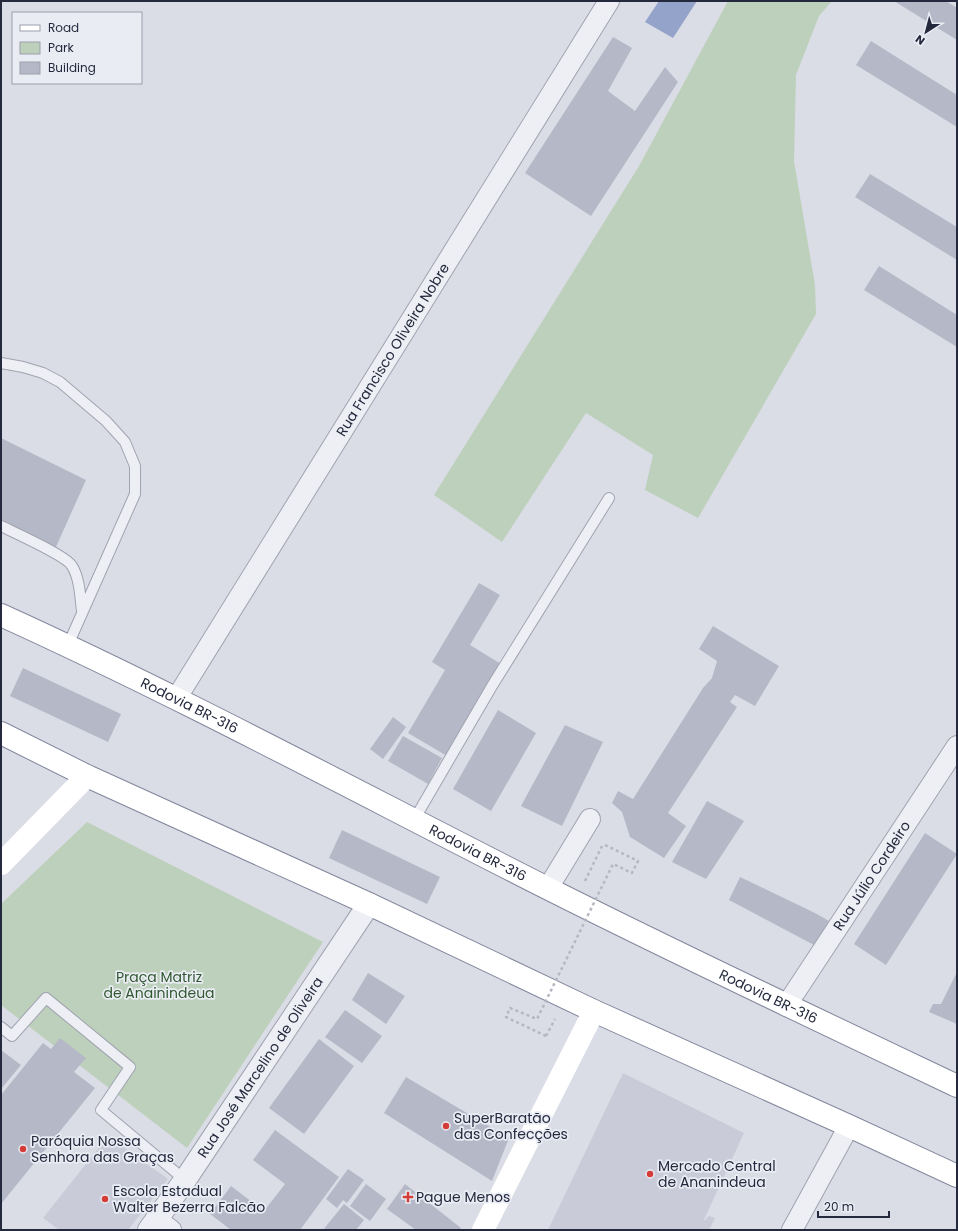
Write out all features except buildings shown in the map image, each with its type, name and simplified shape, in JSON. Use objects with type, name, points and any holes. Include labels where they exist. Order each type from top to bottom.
[{"type":"main road","name":"Rodovia BR-316","points":[[1,615],[68,645],[575,902],[786,1006],[957,1086]]},
{"type":"main road","points":[[1,733],[87,776],[369,904],[594,1011],[957,1176]]},
{"type":"main road","points":[[1,864],[87,776]]},
{"type":"main road","points":[[483,1230],[594,1011]]},
{"type":"street","name":"Rua Francisco Oliveira Nobre","points":[[176,699],[609,1]]},
{"type":"street","name":"Rua Júlio Cordeiro","points":[[786,1006],[957,746]]},
{"type":"street","points":[[548,888],[590,819]]},
{"type":"street","name":"Rua José Marcelino de Oliveira","points":[[159,1227],[185,1180],[369,904]]},
{"type":"street","points":[[792,1230],[849,1126]]},
{"type":"lane","points":[[1,363],[43,373],[60,382],[111,426],[125,442],[135,466],[135,494],[68,645]]},
{"type":"lane","points":[[414,820],[492,686],[608,498]]},
{"type":"lane","points":[[1,526],[56,553],[72,564],[80,586],[82,613]]},
{"type":"lane","points":[[1,1027],[12,1036],[46,998],[130,1067],[101,1110],[185,1180]]},
{"type":"path","points":[[546,1036],[506,1017],[510,1008],[537,1019],[613,864],[632,873],[638,861],[603,844],[575,902]]},
{"type":"shaded area","name":"Mercado Central de Ananindeua","points":[[623,1073],[744,1133],[703,1222],[709,1216],[715,1218],[709,1230],[548,1230]]},
{"type":"shaded area","name":"Escola Estadual Walter Bezerra Falcão","points":[[108,1136],[168,1179],[128,1230],[59,1230],[43,1218]]},
{"type":"green space","points":[[728,1],[832,1],[819,16],[796,75],[794,161],[815,285],[816,314],[698,518],[645,490],[653,455],[586,413],[502,542],[434,495],[639,166]]},
{"type":"green space","name":"Praça Matriz de Anainindeua","points":[[87,822],[323,942],[187,1148],[1,1005],[1,904]]},
{"type":"water","points":[[659,1],[697,1],[673,38],[645,22]]},
{"type":"place","name":"SuperBaratão das Confecções","points":[[446,1126]]},
{"type":"place","name":"Paróquia Nossa Senhora das Graças","points":[[23,1149]]},
{"type":"place","name":"Mercado Central de Ananindeua","points":[[650,1174]]},
{"type":"place","name":"Pague Menos","points":[[408,1197]]},
{"type":"place","name":"Escola Estadual Walter Bezerra Falcão","points":[[105,1199]]}]
